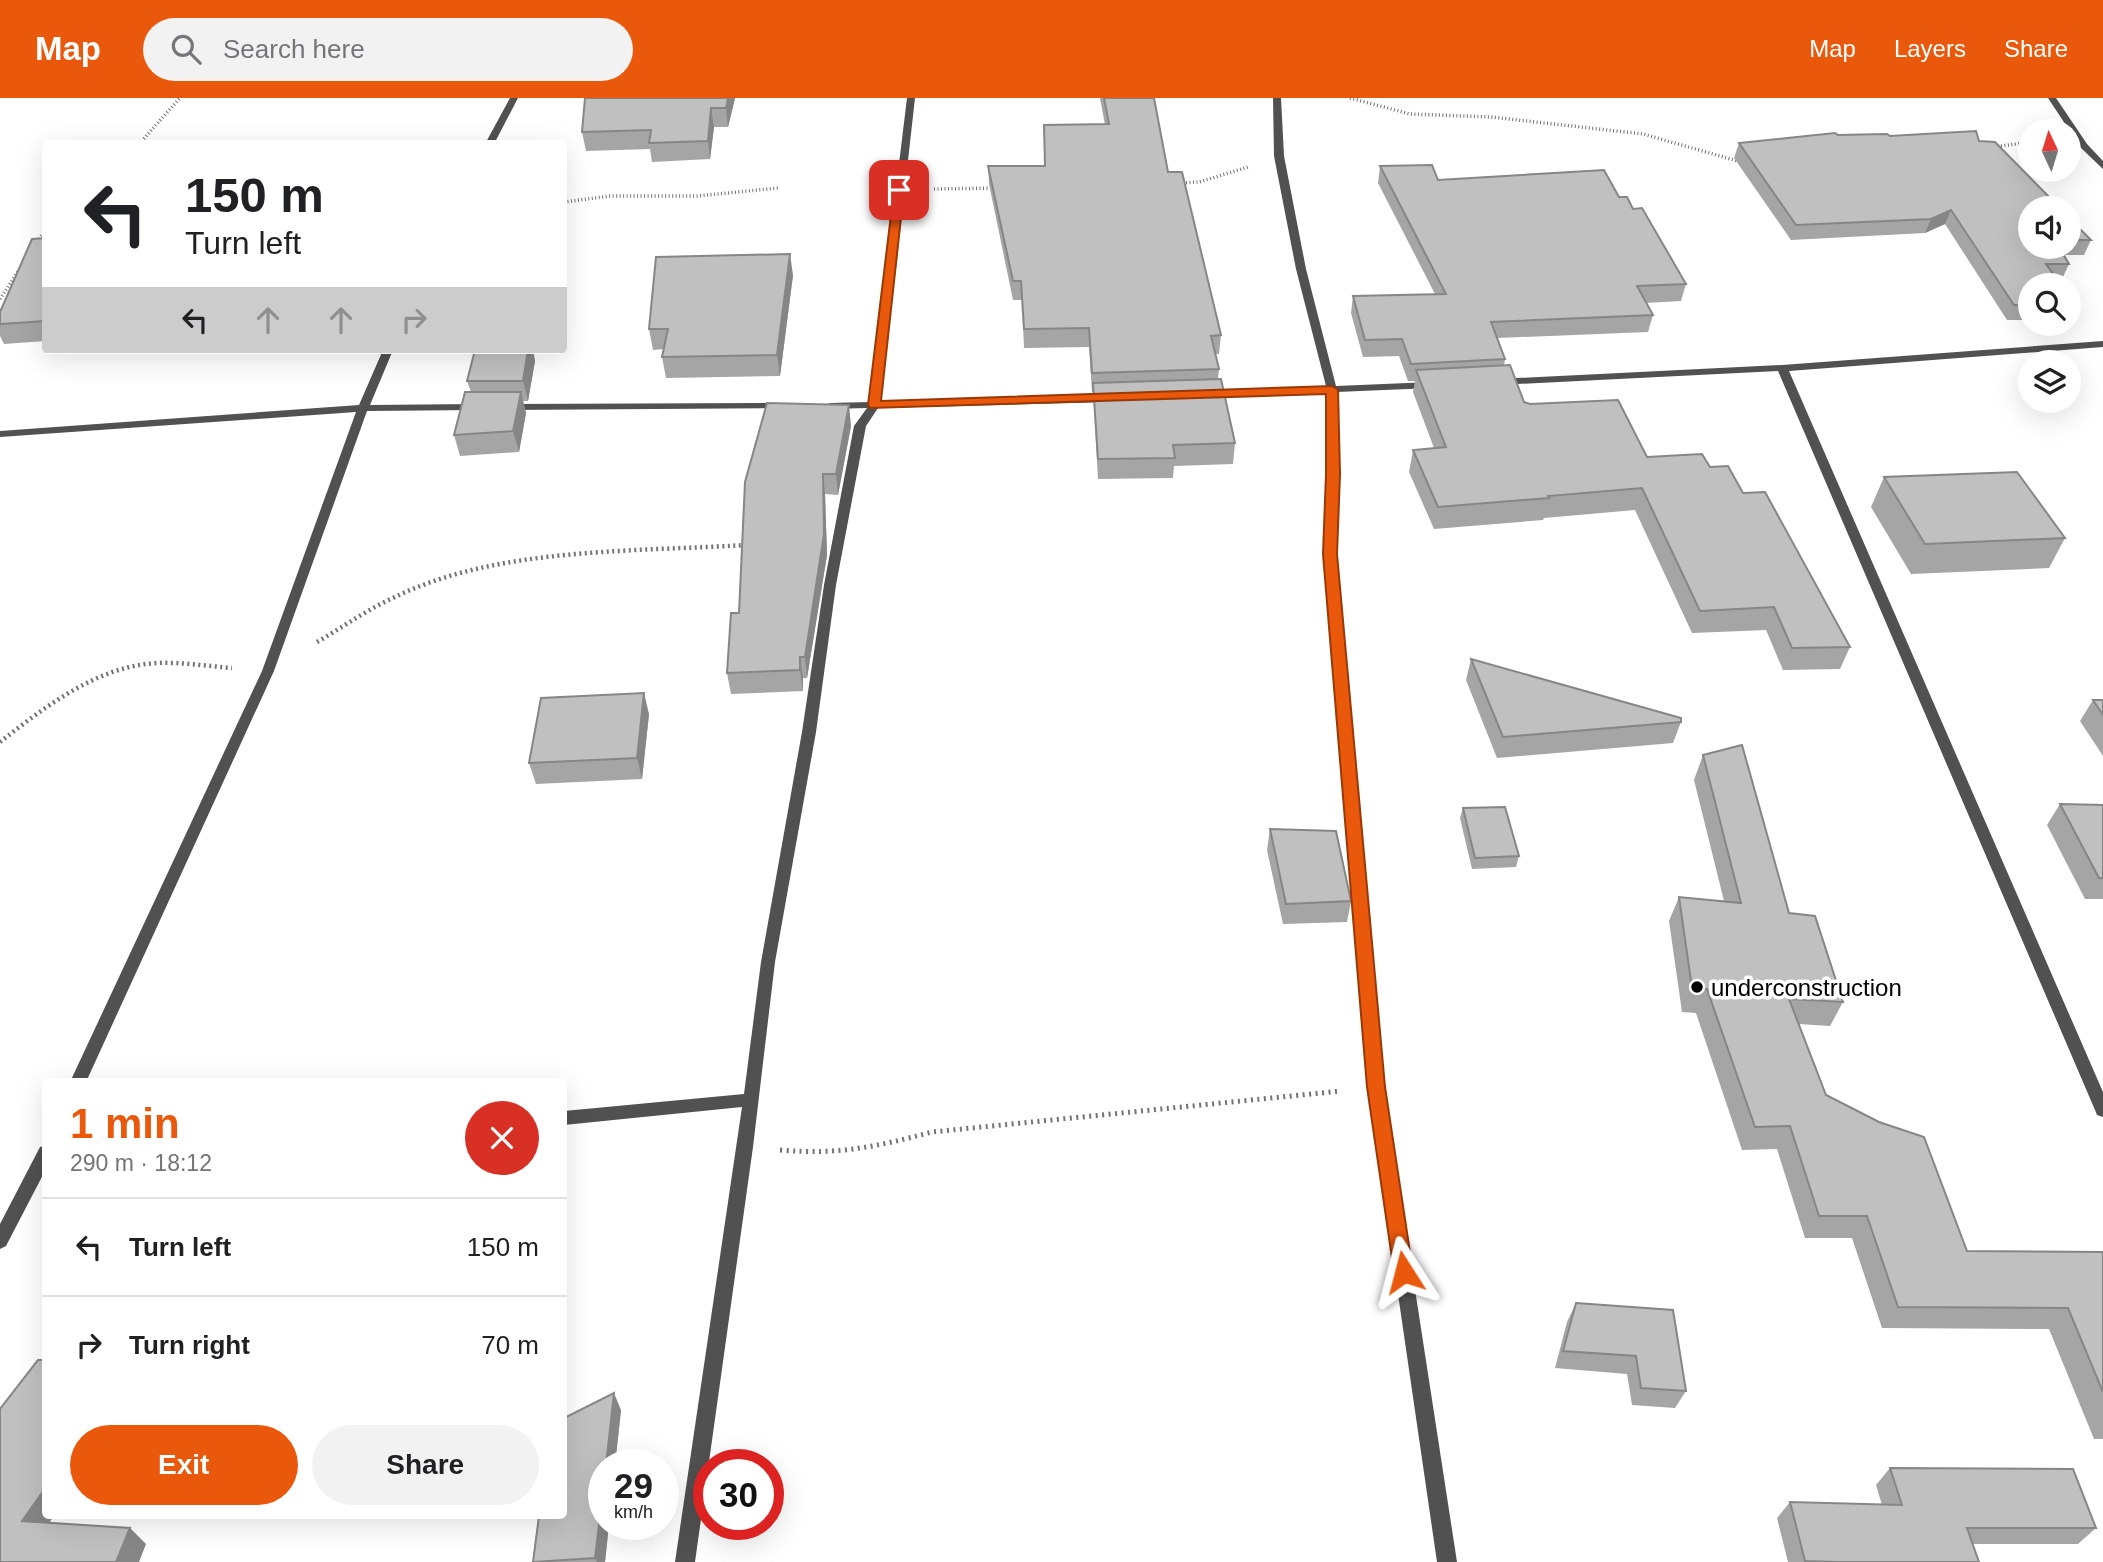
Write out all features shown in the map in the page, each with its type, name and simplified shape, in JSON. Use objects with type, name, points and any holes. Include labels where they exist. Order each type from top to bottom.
[{"type":"street","points":[[491,140],[513,98]]},
{"type":"street","points":[[685,1562],[745,1147],[768,962],[809,732],[830,585],[860,426],[875,405],[911,98]]},
{"type":"street","points":[[1276,98],[1279,156],[1301,269],[1332,390],[1330,554],[1376,1087],[1447,1562]]},
{"type":"street","points":[[2052,98],[2084,146],[2103,166]]},
{"type":"street","points":[[1490,382],[1782,368],[2103,344]]},
{"type":"street","points":[[80,1078],[268,671],[363,408],[386,354]]},
{"type":"street","points":[[1782,368],[2103,1110]]},
{"type":"street","points":[[1196,395],[1451,384]]},
{"type":"street","points":[[819,406],[1129,398]]},
{"type":"street","points":[[501,407],[792,406]]},
{"type":"street","points":[[0,434],[363,408],[487,407]]},
{"type":"street","points":[[567,1118],[750,1100]]},
{"type":"street","points":[[0,1241],[42,1167]]},
{"type":"path","points":[[143,140],[180,98]]},
{"type":"path","points":[[1350,98],[1410,114],[1492,117],[1643,135],[1739,162],[1752,162]]},
{"type":"path","points":[[1991,147],[2018,144]]},
{"type":"path","points":[[1172,184],[1221,176],[1279,156]]},
{"type":"path","points":[[567,202],[610,196],[697,196],[779,188]]},
{"type":"path","points":[[899,190],[1004,188]]},
{"type":"path","points":[[30,253],[42,235]]},
{"type":"path","points":[[0,299],[23,264]]},
{"type":"path","points":[[0,742],[52,703],[109,674],[147,663],[268,671],[396,596],[460,574],[517,559],[748,545]]},
{"type":"path","points":[[745,1147],[814,1153],[869,1149],[932,1132],[1376,1087]]},
{"type":"building","points":[[585,98],[728,98],[726,108],[711,108],[708,141],[649,143],[651,130],[582,132]]},
{"type":"building","points":[[1104,98],[1154,98],[1168,172],[1182,172],[1221,335],[1211,336],[1219,369],[1092,373],[1089,328],[1024,329],[1021,281],[1013,281],[988,166],[1045,166],[1044,125],[1109,124]]},
{"type":"building","points":[[1976,131],[1979,141],[1995,142],[2018,165],[2018,182],[2034,182],[2048,196],[2018,196],[2018,259],[2066,259],[2069,264],[2046,264],[2052,273],[2018,273],[2018,305],[2014,305],[1951,210],[1931,219],[1796,225],[1739,143],[1835,133],[1890,136]]},
{"type":"building","points":[[1432,165],[1438,180],[1604,170],[1619,197],[1627,197],[1633,209],[1642,208],[1686,284],[1637,286],[1653,315],[1491,322],[1505,359],[1411,364],[1402,339],[1365,340],[1353,296],[1446,294],[1380,166]]},
{"type":"building","points":[[2081,230],[2091,240],[2081,240]]},
{"type":"building","points":[[42,238],[42,321],[0,324],[0,312],[32,239]]},
{"type":"building","points":[[790,254],[777,355],[662,357],[668,329],[649,329],[656,257]]},
{"type":"building","points":[[474,354],[527,354],[523,381],[467,381]]},
{"type":"building","points":[[1510,365],[1524,402],[1530,404],[1618,400],[1647,457],[1702,454],[1710,467],[1728,466],[1743,493],[1765,492],[1850,647],[1792,648],[1774,607],[1700,611],[1642,488],[1438,507],[1413,450],[1446,447],[1416,370]]},
{"type":"building","points":[[1221,379],[1235,443],[1173,445],[1175,458],[1098,459],[1093,383]]},
{"type":"building","points":[[465,392],[521,392],[513,431],[454,435]]},
{"type":"building","points":[[767,403],[849,405],[836,474],[823,474],[824,534],[805,657],[800,657],[800,670],[727,673],[731,613],[739,613],[745,482]]},
{"type":"building","points":[[2017,472],[2065,538],[1925,544],[1884,477]]},
{"type":"building","points":[[1471,659],[1681,718],[1681,722],[1503,737]]},
{"type":"building","points":[[644,693],[637,758],[529,763],[541,698]]},
{"type":"building","points":[[2093,700],[2103,700],[2103,715]]},
{"type":"building","points":[[1742,745],[1789,913],[1815,916],[1843,1002],[1789,999],[1826,1095],[1879,1122],[1924,1137],[1967,1251],[2103,1252],[2103,1392],[2068,1308],[1898,1307],[1867,1216],[1819,1216],[1790,1126],[1755,1127],[1707,989],[1692,988],[1679,897],[1741,903],[1703,755]]},
{"type":"building","points":[[2060,804],[2103,805],[2103,878],[2099,878]]},
{"type":"building","points":[[1505,807],[1519,856],[1475,858],[1463,808]]},
{"type":"building","points":[[1270,829],[1336,831],[1351,901],[1286,904]]},
{"type":"building","points":[[1576,1303],[1673,1310],[1686,1391],[1641,1388],[1636,1356],[1563,1351]]},
{"type":"building","points":[[38,1360],[42,1360],[42,1493],[22,1521],[130,1528],[116,1562],[0,1562],[0,1409]]},
{"type":"building","points":[[614,1393],[608,1449],[588,1449],[588,1540],[597,1540],[595,1558],[533,1562],[539,1519],[567,1519],[567,1416]]},
{"type":"building","points":[[1890,1468],[2073,1469],[2096,1528],[1967,1528],[1979,1562],[1805,1561],[1790,1502],[1902,1505]]},
{"type":"place","name":"underconstruction","points":[[1697,987]]},
{"type":"route","points":[[899,190],[875,405],[1061,401],[1332,390],[1330,554],[1376,1087],[1404,1272]]}]
